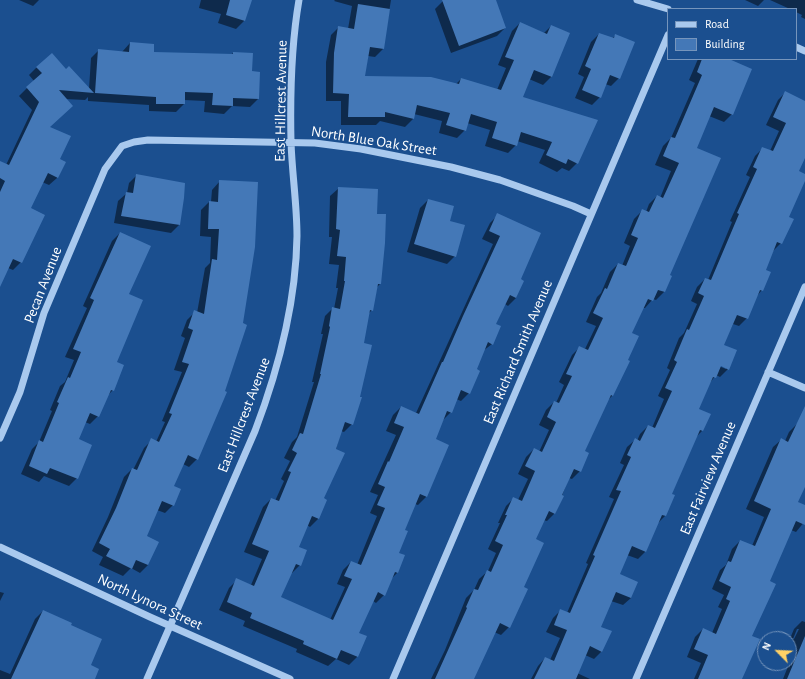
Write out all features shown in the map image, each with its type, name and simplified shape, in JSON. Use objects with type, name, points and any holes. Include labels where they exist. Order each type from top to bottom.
[{"type":"street","name":"East Hillcrest Avenue","points":[[148,679],[269,396],[288,323],[297,236],[291,142],[292,74],[295,23],[299,0]]},
{"type":"street","points":[[637,0],[667,10]]},
{"type":"street","name":"East Richard Smith Avenue","points":[[393,679],[667,37]]},
{"type":"street","name":"North Blue Oak Street","points":[[122,146],[148,140],[315,143],[361,149],[451,167],[500,180],[591,214]]},
{"type":"street","name":"Pecan Avenue","points":[[0,438],[20,392],[44,313],[105,169],[122,146]]},
{"type":"street","name":"East Fairview Avenue","points":[[636,679],[805,287]]},
{"type":"street","points":[[768,372],[805,388]]},
{"type":"street","name":"North Lynora Street","points":[[0,547],[170,626],[290,679]]},
{"type":"building","points":[[230,0],[252,0],[245,21],[226,15]]},
{"type":"building","points":[[442,0],[496,0],[506,28],[459,46]]},
{"type":"building","points":[[358,4],[390,9],[384,49],[370,47],[365,76],[431,77],[459,84],[461,78],[501,90],[514,60],[505,57],[520,22],[547,34],[551,25],[570,33],[552,77],[534,70],[523,97],[598,120],[578,164],[568,159],[566,164],[546,155],[552,142],[521,132],[517,146],[492,138],[497,122],[471,114],[466,131],[446,125],[450,113],[417,105],[414,119],[385,112],[385,117],[348,117],[349,94],[333,93],[334,53],[338,26],[354,29]]},
{"type":"building","points":[[599,33],[614,38],[615,34],[635,42],[620,79],[610,75],[601,98],[582,90],[591,69],[585,66]]},
{"type":"building","points":[[130,42],[154,44],[154,52],[233,54],[233,52],[253,53],[252,71],[260,72],[259,99],[233,98],[233,106],[212,105],[213,93],[185,92],[185,104],[156,104],[156,97],[95,93],[98,49],[129,52]]},
{"type":"building","points":[[52,53],[66,69],[69,66],[94,93],[59,90],[73,106],[50,127],[71,136],[60,159],[66,162],[58,178],[48,173],[31,208],[45,215],[22,263],[13,259],[0,287],[0,192],[5,181],[0,178],[0,161],[9,165],[39,102],[26,87],[42,73],[36,67]]},
{"type":"building","points":[[702,60],[731,60],[752,69],[733,115],[714,107],[697,148],[721,158],[670,275],[672,276],[665,292],[658,290],[653,301],[648,299],[632,333],[639,336],[628,360],[630,361],[613,396],[611,395],[585,451],[589,453],[581,472],[574,469],[562,495],[564,496],[555,514],[549,511],[536,539],[544,543],[524,587],[528,589],[510,628],[500,623],[474,679],[435,679],[474,589],[478,590],[487,570],[491,572],[503,545],[495,541],[507,515],[505,515],[513,497],[522,501],[535,471],[525,466],[534,448],[542,452],[556,422],[547,417],[554,401],[559,403],[572,376],[566,374],[579,346],[588,350],[603,318],[593,313],[605,288],[607,289],[618,263],[626,266],[638,238],[631,235],[642,209],[649,212],[657,195],[663,198],[679,163],[663,156],[671,137],[675,138],[702,75],[697,72]]},
{"type":"building","points":[[785,91],[805,101],[805,158],[799,171],[805,174],[805,181],[789,217],[794,219],[782,244],[777,242],[766,270],[771,272],[763,291],[760,290],[748,319],[737,315],[724,345],[737,350],[729,370],[721,366],[716,378],[713,377],[699,409],[711,414],[703,431],[700,430],[672,494],[675,495],[666,516],[662,515],[646,552],[632,546],[620,574],[638,582],[631,598],[616,592],[601,627],[612,631],[602,652],[590,646],[576,679],[534,679],[545,657],[554,661],[567,630],[554,625],[560,609],[570,613],[595,556],[593,555],[621,491],[616,490],[631,457],[627,455],[635,438],[640,441],[648,425],[655,428],[672,391],[665,388],[677,362],[674,360],[687,329],[689,330],[704,296],[698,293],[705,278],[711,280],[739,214],[737,213],[757,169],[753,167],[762,147],[773,151],[786,123],[773,117]]},
{"type":"building","points":[[136,174],[185,183],[180,225],[121,216],[126,192],[133,193]]},
{"type":"building","points":[[219,180],[258,182],[255,247],[243,323],[247,325],[225,391],[227,392],[198,460],[188,455],[174,486],[181,489],[174,506],[162,501],[147,536],[159,542],[148,565],[136,560],[132,569],[106,556],[110,549],[99,543],[116,508],[132,468],[137,470],[151,438],[159,442],[172,414],[169,413],[189,364],[182,362],[193,330],[188,328],[194,310],[204,314],[212,259],[217,260],[219,229],[208,229],[209,201],[218,202]]},
{"type":"building","points":[[338,187],[378,189],[377,214],[386,214],[381,284],[378,284],[373,311],[370,310],[364,343],[372,345],[360,397],[362,397],[353,425],[345,422],[336,449],[345,453],[324,498],[327,500],[319,519],[312,516],[299,547],[307,550],[301,566],[296,564],[281,597],[333,620],[352,579],[344,576],[351,561],[361,565],[385,508],[377,505],[385,487],[378,484],[404,427],[394,423],[401,406],[419,414],[500,236],[489,231],[497,213],[541,233],[521,279],[524,281],[516,298],[510,295],[496,324],[501,326],[493,345],[488,342],[477,369],[480,371],[470,394],[461,390],[452,413],[447,411],[436,439],[449,445],[427,497],[420,494],[405,530],[408,531],[399,553],[405,555],[398,573],[395,572],[385,596],[378,592],[359,633],[367,636],[358,657],[341,650],[337,659],[303,644],[304,641],[250,618],[252,613],[227,602],[236,578],[254,586],[269,551],[252,544],[271,498],[279,501],[291,472],[288,471],[297,453],[292,450],[300,433],[303,434],[321,374],[330,327],[332,307],[340,309],[345,281],[346,257],[337,256],[340,230],[336,229]]},
{"type":"building","points":[[428,199],[454,206],[450,221],[465,225],[456,257],[414,244]]},
{"type":"building","points":[[120,232],[151,246],[129,294],[143,300],[117,362],[124,365],[114,391],[111,390],[99,417],[90,413],[79,439],[92,445],[78,479],[50,468],[47,474],[29,466],[39,440],[43,442],[59,403],[57,402],[68,377],[70,378],[81,352],[73,349],[94,300],[90,298]]},
{"type":"building","points":[[805,406],[805,487],[798,502],[805,505],[805,525],[796,521],[770,581],[776,584],[752,636],[757,638],[757,646],[742,679],[698,679],[708,655],[694,649],[703,628],[716,634],[730,601],[726,599],[731,587],[719,581],[728,561],[731,562],[740,540],[755,546],[771,509],[754,501],[781,438],[788,442]]},
{"type":"building","points":[[43,610],[102,639],[91,665],[99,669],[95,679],[11,679]]},
{"type":"building","points":[[805,636],[805,679],[787,679],[790,671],[797,671],[797,655]]}]
